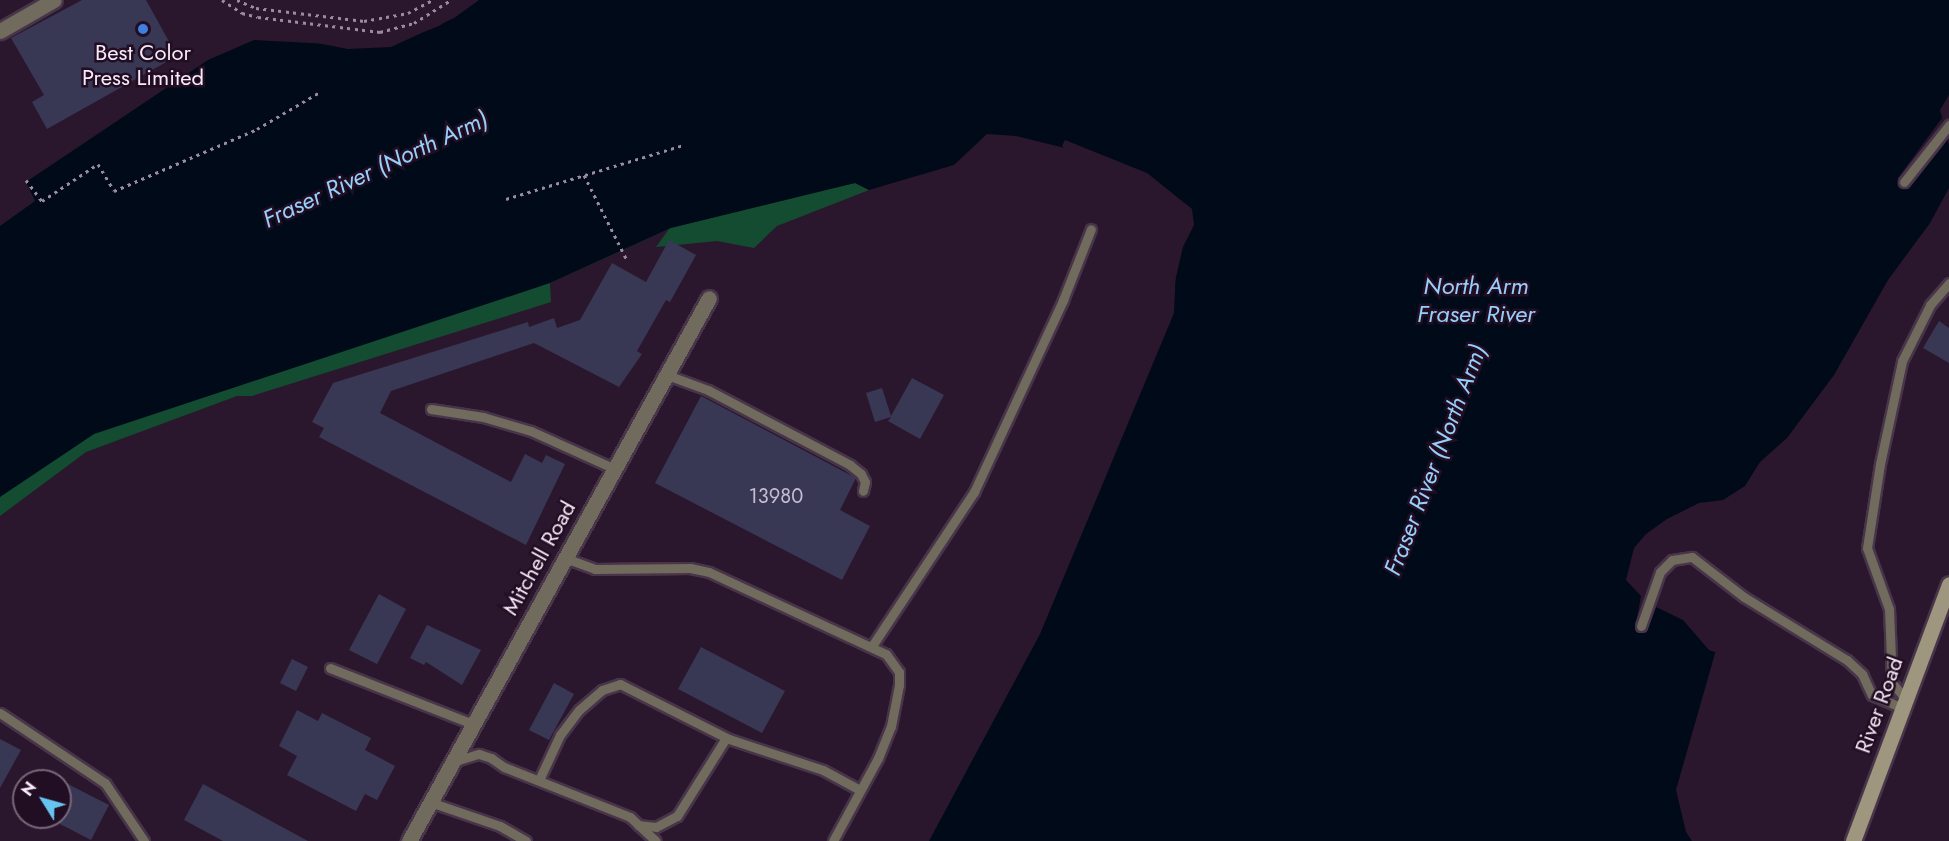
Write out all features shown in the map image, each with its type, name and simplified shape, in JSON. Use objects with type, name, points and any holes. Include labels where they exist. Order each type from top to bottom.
[{"type":"street","points":[[0,31],[54,0]]},
{"type":"street","name":"Mitchell Road","points":[[409,841],[709,298]]},
{"type":"street","name":"River Road","points":[[1853,841],[1949,584]]},
{"type":"lane","points":[[1904,182],[1949,125]]},
{"type":"lane","points":[[872,646],[974,492],[1063,300],[1090,229]]},
{"type":"lane","points":[[1904,703],[1892,683],[1889,609],[1867,548],[1880,464],[1902,362],[1930,305],[1949,284]]},
{"type":"lane","points":[[667,375],[708,390],[849,465],[861,474],[865,482],[863,491]]},
{"type":"lane","points":[[431,409],[483,417],[531,431],[615,469]]},
{"type":"lane","points":[[565,558],[595,569],[690,568],[709,572],[872,646],[893,661],[900,685],[891,726],[861,790],[833,841]]},
{"type":"lane","points":[[1641,626],[1660,572],[1672,560],[1692,558],[1704,563],[1744,597],[1847,660],[1862,674],[1872,695],[1904,703]]},
{"type":"lane","points":[[330,668],[473,724]]},
{"type":"lane","points":[[539,780],[560,735],[579,710],[602,690],[620,684],[726,738],[823,770],[861,790]]},
{"type":"lane","points":[[0,713],[105,783],[144,841]]},
{"type":"lane","points":[[638,825],[656,827],[676,816],[726,738]]},
{"type":"lane","points":[[452,762],[479,754],[630,818],[656,841]]},
{"type":"lane","points":[[430,802],[500,826],[526,841]]},
{"type":"path","points":[[222,0],[242,13],[258,17],[380,32],[414,23],[451,0]]},
{"type":"path","points":[[237,0],[256,8],[364,21],[408,13],[432,0]]},
{"type":"path","points":[[26,180],[42,201],[98,164],[114,191],[257,129],[320,92]]},
{"type":"path","points":[[506,200],[684,145]]},
{"type":"path","points":[[584,176],[628,262]]},
{"type":"green space","points":[[855,183],[869,190],[777,226],[754,248],[717,241],[656,247],[669,229],[550,283],[551,302],[252,396],[237,396],[86,452],[0,516],[0,468],[343,299]]},
{"type":"water","name":"North Arm Fraser River","points":[[478,0],[1949,0],[1949,95],[1940,110],[1949,145],[1949,197],[1792,444],[1740,495],[1660,537],[1649,547],[1639,580],[1643,587],[1686,608],[1716,650],[1676,790],[1686,832],[1692,841],[929,841],[1040,634],[1174,313],[1177,245],[1184,218],[1180,206],[1136,176],[1077,151],[1016,136],[987,134],[954,165],[869,190],[855,183],[671,228],[550,283],[94,434],[0,497],[0,226],[35,201],[26,182],[208,60],[254,40],[385,47],[439,26]]},
{"type":"pier","points":[[473,0],[479,0],[454,18],[391,47],[348,49],[292,38],[384,44],[437,24]]},
{"type":"pier","points":[[1942,118],[1947,136],[1909,186],[1898,178]]},
{"type":"pier","points":[[1065,140],[1147,173],[1192,209],[1194,225],[1183,247],[1173,290],[1174,244],[1181,218],[1177,208],[1135,179],[1067,151],[1062,146]]},
{"type":"pier","points":[[1949,188],[1949,204],[1925,251],[1900,281],[1857,357],[1795,446],[1735,503],[1661,539],[1652,549],[1642,580],[1687,605],[1705,620],[1718,653],[1709,650],[1683,620],[1656,607],[1646,633],[1635,629],[1641,596],[1626,580],[1634,548],[1646,534],[1667,519],[1699,503],[1723,500],[1745,486],[1760,462],[1787,438],[1834,375],[1888,280],[1930,223]]},
{"type":"building","points":[[82,0],[146,0],[177,56],[47,129],[32,102],[44,95],[11,38]]},
{"type":"building","points":[[669,240],[696,255],[670,302],[666,300],[637,351],[642,354],[619,387],[534,343],[391,391],[380,413],[511,482],[525,454],[542,463],[546,455],[565,464],[526,545],[319,437],[324,428],[312,422],[333,383],[528,322],[529,327],[554,318],[557,328],[580,320],[612,263],[646,282]]},
{"type":"building","points":[[1939,321],[1949,328],[1949,363],[1923,348]]},
{"type":"building","points":[[912,378],[944,395],[920,439],[888,421],[891,417],[875,422],[866,393],[882,388],[891,416]]},
{"type":"building","points":[[701,396],[856,478],[840,510],[870,526],[842,580],[655,483]]},
{"type":"building","points":[[379,594],[406,609],[377,664],[349,650]]},
{"type":"building","points":[[427,625],[481,650],[462,685],[426,662],[424,665],[410,658]]},
{"type":"building","points":[[701,647],[785,691],[762,733],[678,689]]},
{"type":"building","points":[[292,659],[308,667],[296,691],[280,683]]},
{"type":"building","points":[[554,683],[574,694],[549,740],[529,730]]},
{"type":"building","points":[[297,710],[318,721],[322,713],[371,738],[365,750],[395,766],[377,800],[365,794],[356,811],[287,775],[297,756],[279,746]]},
{"type":"building","points":[[0,739],[21,750],[0,788]]},
{"type":"building","points":[[203,784],[308,841],[223,841],[184,820]]},
{"type":"building","points":[[72,786],[109,805],[91,840],[70,829],[72,829]]},
{"type":"place","name":"Best Color Press Limited","points":[[143,29]]},
{"type":"water label","name":"Fraser River (North Arm)","points":[[375,169]]},
{"type":"water label","name":"Fraser River (North Arm)","points":[[1435,460]]}]
